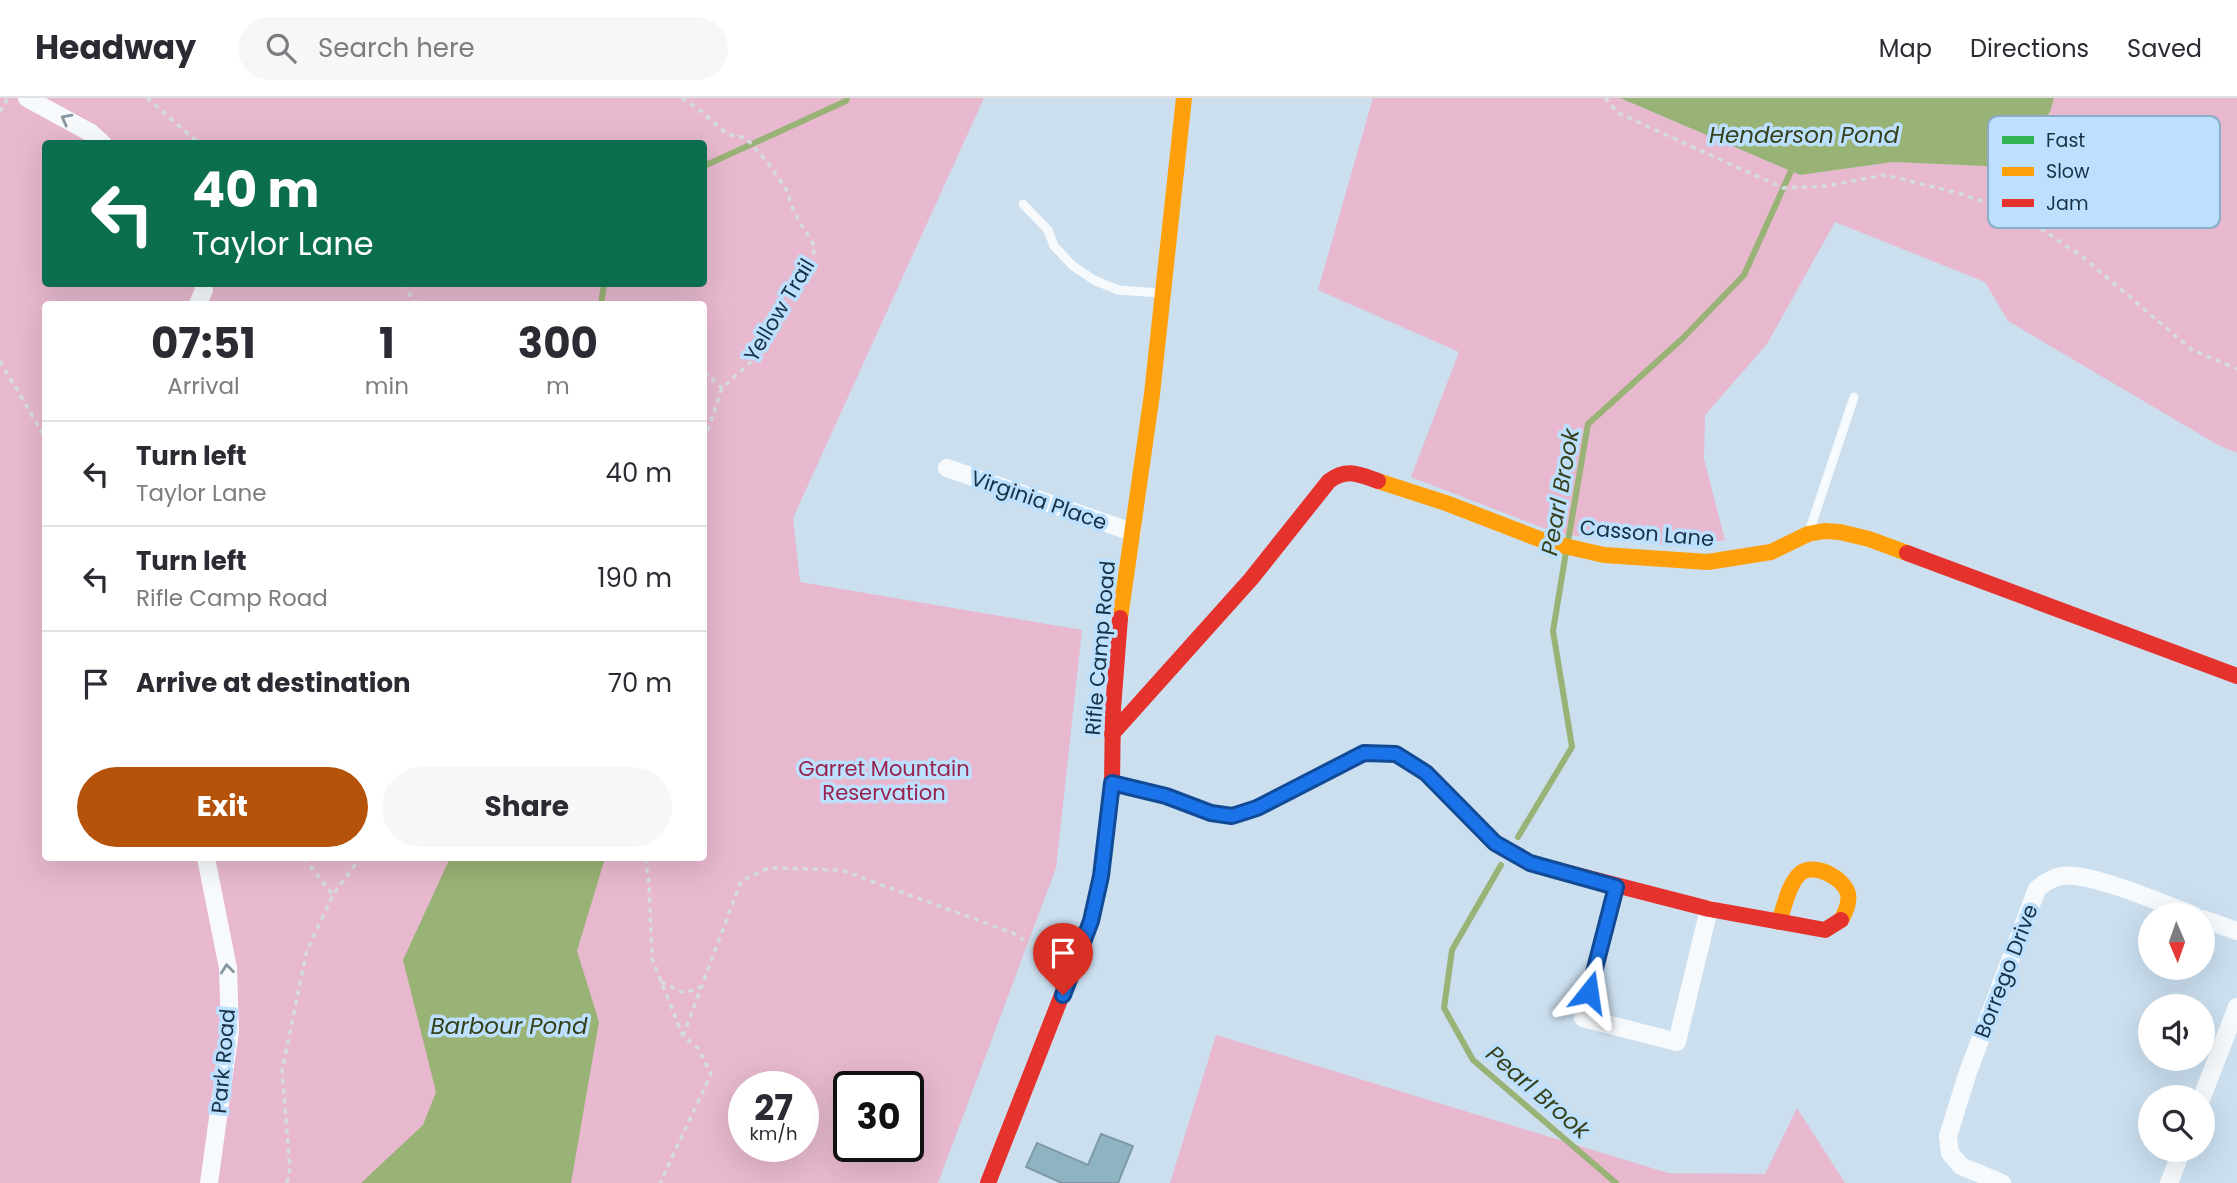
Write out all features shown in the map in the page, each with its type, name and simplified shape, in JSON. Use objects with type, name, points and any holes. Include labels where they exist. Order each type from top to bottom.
[{"type":"street","points":[[27,98],[91,133],[99,140]]},
{"type":"street","name":"Rifle Camp Road","points":[[988,1183],[1091,921],[1101,876],[1112,783],[1112,734],[1121,608],[1152,394],[1184,98]]},
{"type":"street","name":"Virginia Place","points":[[947,468],[1132,532]]},
{"type":"street","name":"Casson Lane","points":[[1112,734],[1251,579],[1329,481],[1340,473],[1354,473],[1383,481],[1547,542],[1604,555],[1708,562],[1771,552],[1808,534],[1840,532],[1869,539],[2237,676]]},
{"type":"street","points":[[1112,783],[1166,796],[1211,813],[1232,816],[1257,808],[1364,753],[1396,754],[1426,773],[1495,843],[1530,863],[1709,909],[1779,922],[1825,930],[1842,920],[1848,892],[1831,876],[1806,870],[1796,880],[1779,922]]},
{"type":"street","name":"Park Road","points":[[207,861],[228,968],[230,1031],[209,1183]]},
{"type":"street","name":"Borrego Drive","points":[[2002,1183],[1961,1166],[1951,1153],[1948,1136],[1968,1072],[2037,889],[2051,879],[2070,875],[2098,881],[2160,903]]},
{"type":"street","points":[[1616,887],[1583,1018],[1677,1042],[1709,909]]},
{"type":"street","points":[[2216,924],[2237,931]]},
{"type":"street","points":[[2207,1085],[2237,1007]]},
{"type":"street","points":[[2169,1183],[2177,1162]]},
{"type":"lane","points":[[1023,204],[1048,230],[1054,246],[1073,266],[1094,280],[1118,290],[1162,293]]},
{"type":"lane","points":[[1808,534],[1854,397]]},
{"type":"path","points":[[0,111],[8,98]]},
{"type":"path","points":[[147,98],[195,140]]},
{"type":"path","name":"Yellow Trail","points":[[682,98],[727,134],[746,138],[770,165],[787,191],[794,212],[815,247],[811,263],[794,278],[770,334],[750,363],[722,388],[707,433]]},
{"type":"path","points":[[1605,98],[1618,113],[1783,188],[1826,186],[1885,175],[1988,203]]},
{"type":"path","points":[[2040,228],[2084,258],[2192,350],[2237,369]]},
{"type":"path","points":[[0,361],[42,432]]},
{"type":"path","points":[[707,375],[722,388]]},
{"type":"path","points":[[306,861],[333,895]]},
{"type":"path","points":[[287,1183],[290,1168],[282,1071],[307,950],[333,895],[358,861]]},
{"type":"path","points":[[645,861],[652,959],[683,1035],[698,1048],[711,1074],[660,1183]]},
{"type":"path","points":[[683,1035],[741,881],[769,868],[841,870],[1013,933],[1045,954],[1049,973]]},
{"type":"path","points":[[661,982],[684,993],[701,987]]},
{"type":"green space","name":"Garret Mountain Reservation","points":[[0,98],[984,98],[793,518],[800,582],[1082,630],[1056,868],[938,1183],[0,1183]]},
{"type":"green space","points":[[1373,98],[1620,98],[1800,175],[1893,162],[1988,166],[1988,228],[2220,228],[2220,116],[2047,116],[2054,98],[2237,98],[2237,453],[2218,445],[2008,321],[1985,282],[1835,222],[1767,344],[1705,415],[1704,459],[1725,540],[1683,547],[1559,534],[1411,477],[1459,352],[1318,290]]},
{"type":"green space","points":[[1216,1035],[1668,1173],[1765,1174],[1797,1108],[1845,1183],[1170,1183]]},
{"type":"water","name":"Henderson Pond","points":[[1620,98],[2054,98],[2047,116],[1988,116],[1988,166],[1893,162],[1800,175]]},
{"type":"water","name":"Barbour Pond","points":[[449,861],[604,861],[577,951],[599,1022],[571,1183],[361,1183],[423,1125],[436,1092],[403,960]]},
{"type":"building","points":[[1101,1134],[1133,1146],[1118,1183],[1062,1183],[1026,1167],[1037,1143],[1088,1165]]},
{"type":"waterway","points":[[707,165],[846,101],[847,98]]},
{"type":"waterway","name":"Pearl Brook","points":[[1568,541],[1588,424],[1683,338],[1744,275],[1791,171]]},
{"type":"waterway","points":[[601,301],[604,287]]},
{"type":"waterway","name":"Pearl Brook","points":[[1518,837],[1572,747],[1553,631],[1566,552]]},
{"type":"waterway","name":"Pearl Brook","points":[[1501,865],[1452,950],[1444,1008],[1473,1060],[1616,1183]]},
{"type":"traffic: fast","points":[[1112,783],[1166,796],[1211,813],[1232,816],[1257,808],[1364,753],[1396,754],[1426,773],[1445,793]]},
{"type":"traffic: slow","points":[[1120,618],[1152,394],[1184,98]]},
{"type":"traffic: slow","points":[[1378,481],[1446,503],[1547,542],[1604,555],[1708,562],[1771,552],[1808,534],[1824,531],[1869,539],[1907,553]]},
{"type":"traffic: slow","points":[[1779,922],[1797,876],[1808,870],[1829,874],[1846,888],[1848,901],[1841,920]]},
{"type":"traffic: jam","points":[[1112,734],[1251,579],[1329,481],[1347,473],[1378,481]]},
{"type":"traffic: jam","points":[[1907,553],[2237,676]]},
{"type":"traffic: jam","points":[[988,1183],[1091,921],[1101,876],[1112,783],[1113,709],[1120,618]]},
{"type":"traffic: jam","points":[[1445,793],[1495,843],[1530,863],[1709,909],[1825,930],[1841,920]]},
{"type":"route","points":[[1063,995],[1091,921],[1101,876],[1112,783],[1166,796],[1211,813],[1232,816],[1257,808],[1364,753],[1396,754],[1426,773],[1495,843],[1530,863],[1616,887],[1589,992]]}]
